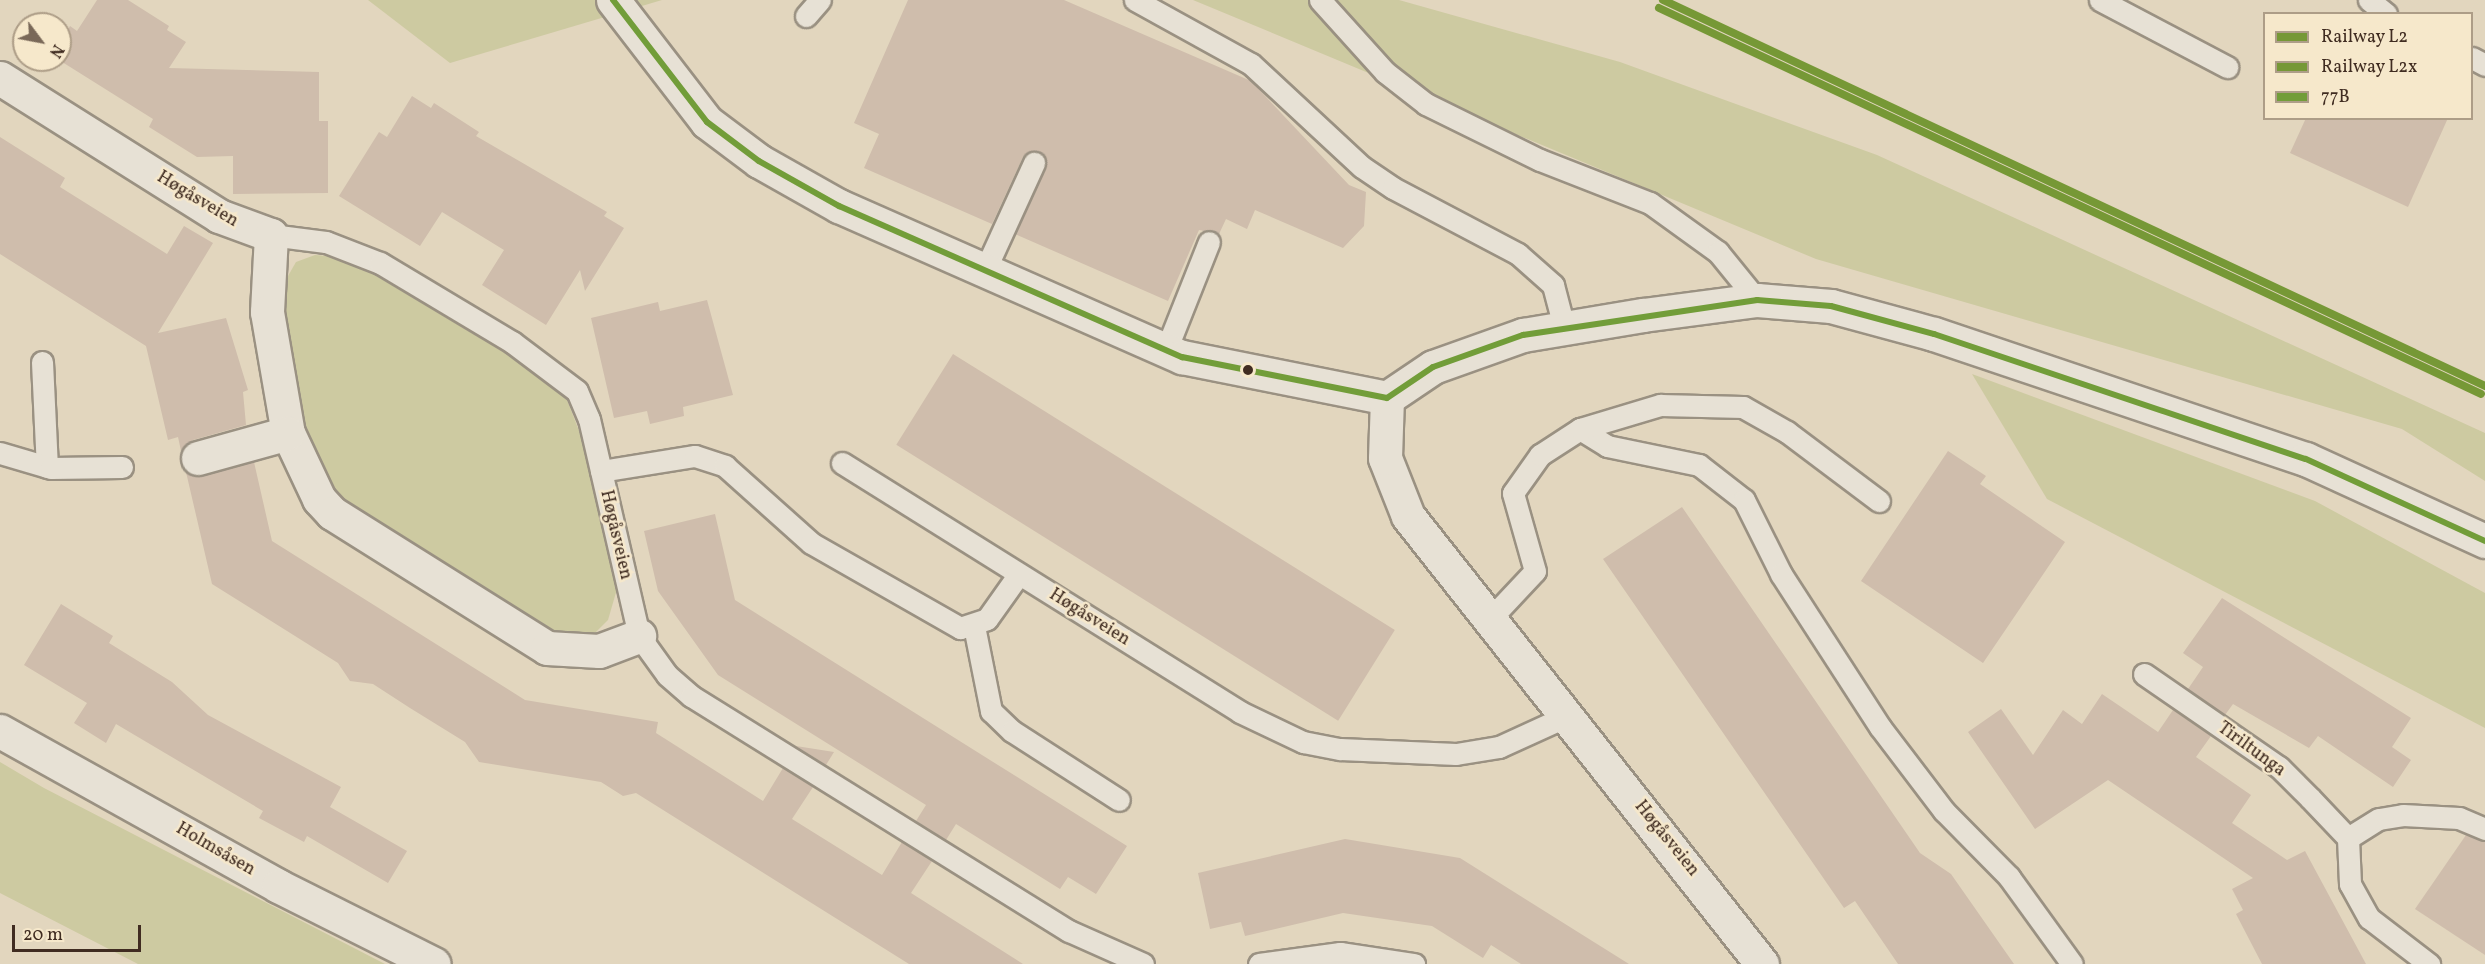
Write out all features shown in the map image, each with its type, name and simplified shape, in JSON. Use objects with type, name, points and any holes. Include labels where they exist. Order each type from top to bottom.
[{"type":"street","points":[[613,0],[683,93],[734,144],[839,206],[1166,351],[1387,398],[1433,367],[1475,350],[1564,327],[1757,300],[1859,311],[2306,459],[2485,541]]},
{"type":"street","name":"Høgåsveien","points":[[0,78],[219,216],[271,236]]},
{"type":"street","points":[[271,236],[267,312],[288,433],[319,499],[332,513],[532,642],[583,653],[639,636]]},
{"type":"street","name":"Høgåsveien","points":[[1387,398],[1385,458],[1396,491],[1424,539],[1762,964]]},
{"type":"street","points":[[198,458],[288,433]]},
{"type":"street","name":"Holmsåsen","points":[[0,731],[278,886],[434,964]]},
{"type":"lane","points":[[806,16],[820,0]]},
{"type":"lane","points":[[1135,0],[1251,64],[1362,167],[1394,188],[1518,254],[1553,285],[1564,327]]},
{"type":"lane","points":[[1320,0],[1385,72],[1426,104],[1540,160],[1650,203],[1718,252],[1757,300]]},
{"type":"lane","points":[[2100,0],[2228,67]]},
{"type":"lane","points":[[2369,0],[2384,12]]},
{"type":"lane","points":[[985,270],[1034,163]]},
{"type":"lane","points":[[271,236],[326,242],[380,263],[553,369],[583,402],[601,471]]},
{"type":"lane","points":[[1166,351],[1209,242]]},
{"type":"lane","points":[[42,362],[47,467]]},
{"type":"lane","points":[[1489,620],[1535,571],[1513,494],[1540,454],[1580,429],[1660,405],[1743,407],[1787,432],[1879,501]]},
{"type":"lane","points":[[1580,429],[1607,446],[1698,465],[1744,500],[1781,574],[1880,727],[1944,811],[2009,877],[2072,964]]},
{"type":"lane","points":[[0,453],[47,467],[122,467]]},
{"type":"lane","name":"Høgåsveien","points":[[639,636],[601,471],[695,456],[725,466],[831,556],[940,620],[974,626]]},
{"type":"lane","name":"Høgåsveien","points":[[842,464],[1240,712],[1303,742],[1340,749],[1456,753],[1499,747],[1567,716]]},
{"type":"lane","points":[[1019,574],[987,619],[974,626],[991,711],[1012,731],[1119,800]]},
{"type":"lane","points":[[639,636],[667,675],[692,696],[1070,931],[1143,964]]},
{"type":"lane","name":"Tiriltunga","points":[[2144,674],[2279,766],[2348,838]]},
{"type":"lane","points":[[2429,964],[2379,929],[2360,904],[2345,866],[2348,838],[2379,819],[2403,814],[2459,818],[2485,829]]},
{"type":"lane","points":[[1258,964],[1340,953],[1414,964]]},
{"type":"shaded area","points":[[368,0],[662,0],[450,63]]},
{"type":"shaded area","points":[[1193,0],[1399,0],[1620,62],[1877,155],[2485,433],[2485,481],[2402,429],[1816,259]]},
{"type":"shaded area","points":[[315,255],[342,257],[390,278],[562,387],[583,441],[617,589],[608,620],[595,633],[565,641],[341,508],[302,439],[280,290],[296,262]]},
{"type":"shaded area","points":[[1972,374],[2315,501],[2485,593],[2485,728],[2047,499]]},
{"type":"shaded area","points":[[0,762],[44,788],[385,964],[138,964],[0,893]]},
{"type":"building","points":[[97,0],[128,0],[169,26],[167,30],[186,42],[169,68],[319,72],[319,121],[328,121],[328,193],[233,194],[233,156],[197,157],[149,127],[153,119],[72,68],[72,27],[77,31]]},
{"type":"building","points":[[908,0],[1064,0],[1251,81],[1349,185],[1366,192],[1364,226],[1343,248],[1255,210],[1247,229],[1226,219],[1219,234],[1199,230],[1168,301],[1015,234],[1046,168],[1039,151],[1023,157],[992,224],[864,168],[879,134],[854,123]]},
{"type":"building","points":[[412,96],[431,108],[434,103],[479,132],[476,136],[607,212],[604,216],[624,228],[585,291],[580,270],[546,325],[482,285],[504,250],[442,212],[420,246],[339,196],[379,132],[387,137]]},
{"type":"building","points":[[2305,120],[2447,120],[2408,207],[2290,153]]},
{"type":"building","points":[[0,137],[65,178],[60,187],[167,254],[184,226],[213,243],[158,333],[226,318],[248,390],[243,392],[246,425],[193,440],[181,451],[178,437],[168,440],[146,346],[0,254]]},
{"type":"building","points":[[707,300],[733,395],[683,407],[684,416],[650,424],[647,411],[614,418],[591,318],[658,302],[660,311]]},
{"type":"building","points":[[953,354],[1395,630],[1338,721],[896,445]]},
{"type":"building","points":[[1948,451],[1986,476],[1980,484],[2065,542],[1983,663],[1861,581]]},
{"type":"building","points":[[254,462],[272,541],[525,700],[658,722],[656,733],[763,801],[783,768],[813,787],[792,819],[882,875],[902,842],[932,861],[911,893],[1023,964],[909,964],[636,793],[623,796],[601,782],[479,762],[465,742],[373,684],[350,681],[338,663],[212,584],[186,472],[203,476]]},
{"type":"building","points":[[1682,507],[1920,853],[1951,874],[2014,964],[1898,964],[1855,901],[1844,908],[1603,559]]},
{"type":"building","points":[[715,514],[735,600],[1127,846],[1096,894],[1068,877],[1060,889],[956,824],[946,840],[916,821],[926,805],[718,675],[658,591],[644,531]]},
{"type":"building","points":[[2222,598],[2411,718],[2392,747],[2411,760],[2393,787],[2318,736],[2309,748],[2233,704],[2225,715],[2188,689],[2203,667],[2183,653]]},
{"type":"building","points":[[61,604],[113,636],[109,643],[172,682],[208,715],[341,787],[330,807],[407,851],[388,883],[307,836],[304,842],[259,818],[263,811],[116,724],[106,743],[74,723],[87,703],[24,665]]},
{"type":"building","points":[[2102,694],[2158,732],[2173,710],[2211,736],[2196,757],[2251,795],[2232,823],[2287,860],[2305,851],[2366,964],[2262,964],[2236,914],[2243,910],[2232,889],[2253,878],[2108,780],[2035,829],[1968,732],[2001,709],[2033,755],[2063,710],[2082,724]]},
{"type":"building","points":[[796,746],[834,752],[826,765]]},
{"type":"building","points":[[2466,835],[2485,842],[2485,955],[2415,909]]},
{"type":"building","points":[[1345,839],[1460,858],[1629,964],[1521,964],[1491,945],[1483,958],[1432,926],[1343,913],[1245,936],[1241,922],[1210,929],[1198,873]]},
{"type":"rail line","name":"L2","points":[[1663,0],[2485,386]]},
{"type":"rail line","name":"L2x","points":[[1659,8],[2481,394]]},
{"type":"transit line","name":"77B","points":[[613,0],[707,122],[759,161],[839,206],[1182,357],[1387,398],[1433,367],[1523,335],[1757,300],[1831,306],[1934,334],[2306,459],[2485,541]]}]
